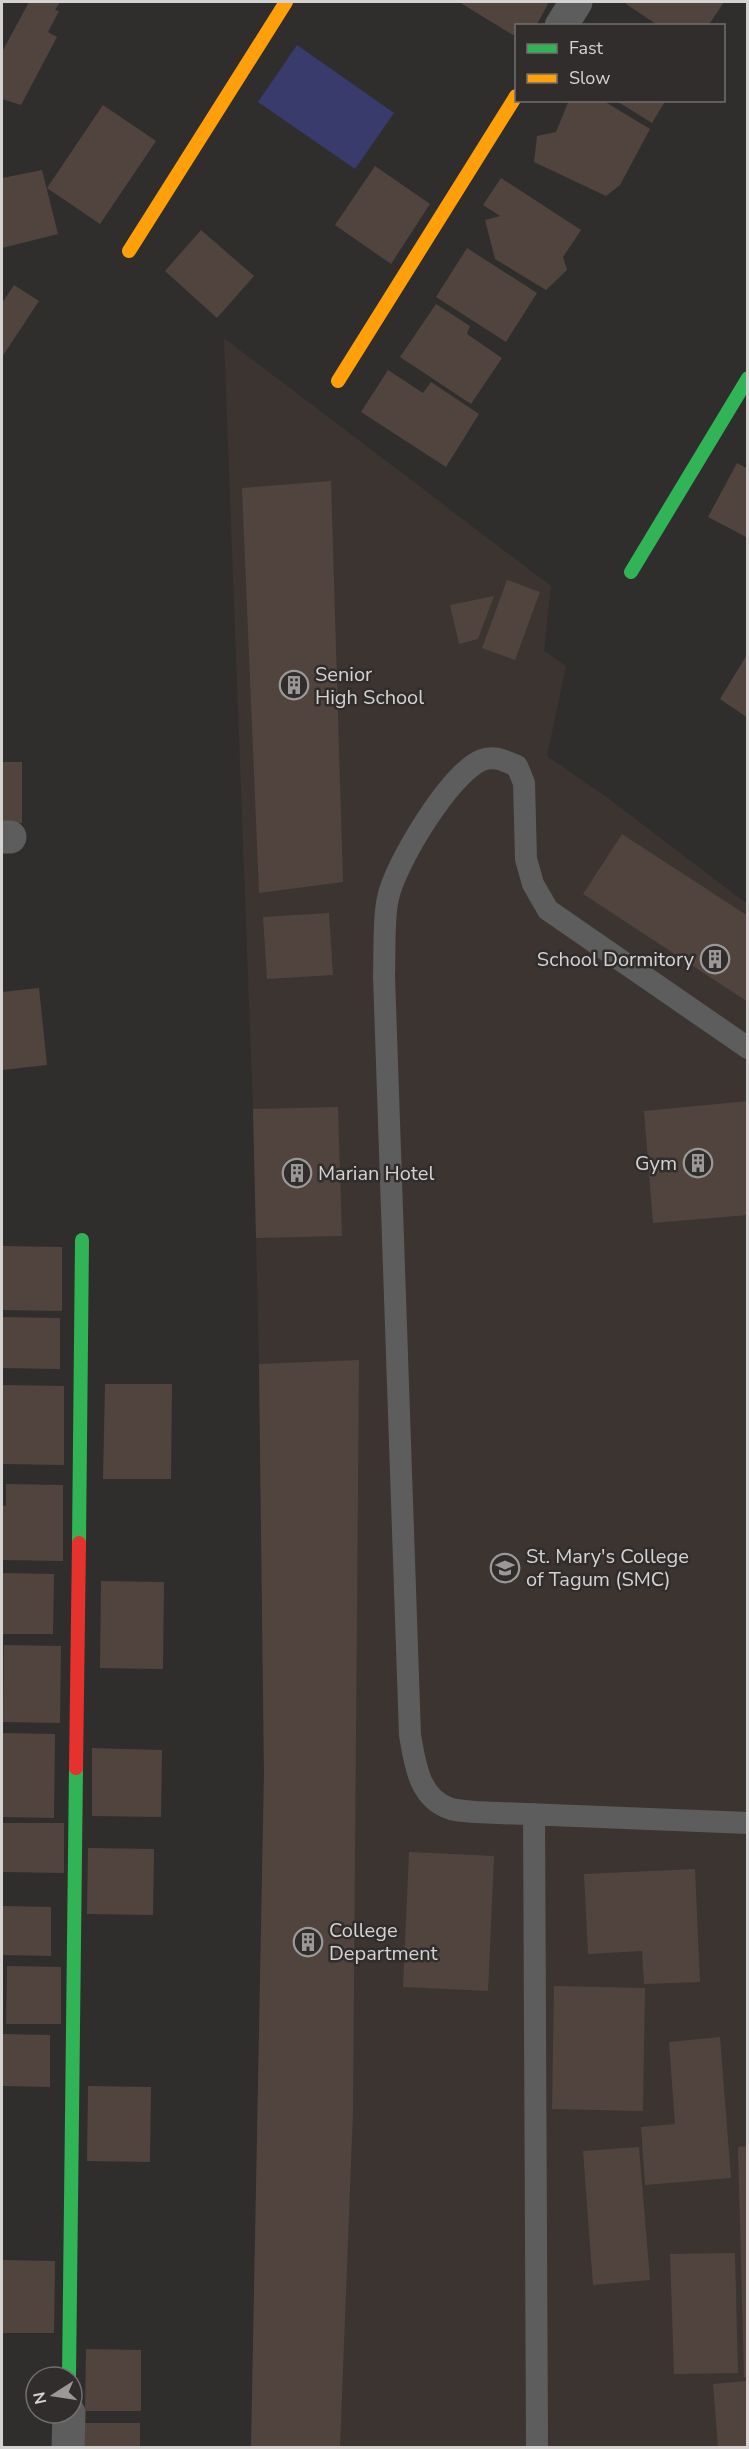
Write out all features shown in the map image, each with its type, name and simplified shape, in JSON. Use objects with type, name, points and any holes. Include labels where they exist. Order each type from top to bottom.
[{"type":"street","points":[[129,251],[286,2]]},
{"type":"street","points":[[562,24],[576,2]]},
{"type":"street","points":[[338,381],[515,98]]},
{"type":"street","points":[[631,572],[747,378]]},
{"type":"street","points":[[69,2365],[82,1240]]},
{"type":"street","points":[[68,2448],[69,2425]]},
{"type":"lane","points":[[747,1048],[548,910],[533,884],[526,859],[524,783],[517,766],[500,758],[482,760],[456,779],[405,853],[388,898],[384,976],[410,1735],[415,1769],[428,1793],[450,1809],[475,1812],[747,1823]]},
{"type":"lane","points":[[534,1814],[537,2448]]},
{"type":"shaded area","points":[[297,45],[394,113],[355,169],[258,102]]},
{"type":"shaded area","name":"St. Mary's College of Tagum (SMC)","points":[[224,338],[551,586],[544,651],[566,666],[547,756],[608,798],[747,904],[747,2447],[251,2447],[264,1773],[259,1364],[253,1109]]},
{"type":"building","points":[[29,2],[60,2],[55,10],[59,11],[48,32],[57,37],[21,105],[2,99],[2,52]]},
{"type":"building","points":[[459,2],[549,2],[537,24],[515,24],[515,34]]},
{"type":"building","points":[[627,2],[724,2],[709,24],[656,24],[626,4]]},
{"type":"building","points":[[568,102],[605,102],[650,129],[620,185],[606,196],[534,162],[537,136],[556,132]]},
{"type":"building","points":[[618,102],[665,102],[652,123]]},
{"type":"building","points":[[103,105],[156,141],[100,224],[47,188]]},
{"type":"building","points":[[375,166],[430,204],[391,264],[335,225]]},
{"type":"building","points":[[42,170],[58,234],[2,248],[2,178]]},
{"type":"building","points":[[501,178],[581,230],[563,257],[567,270],[546,290],[495,259],[485,220],[500,216],[483,205]]},
{"type":"building","points":[[201,230],[254,276],[217,318],[165,271]]},
{"type":"building","points":[[467,248],[537,293],[506,342],[436,297]]},
{"type":"building","points":[[14,285],[39,301],[2,357],[2,303]]},
{"type":"building","points":[[436,304],[470,326],[467,334],[502,358],[471,404],[400,357]]},
{"type":"building","points":[[388,370],[423,393],[431,382],[479,414],[446,467],[361,412]]},
{"type":"building","points":[[737,463],[748,469],[748,538],[708,517]]},
{"type":"building","name":"Senior High School","points":[[331,481],[343,882],[259,893],[242,488]]},
{"type":"building","points":[[507,580],[540,592],[515,660],[482,648]]},
{"type":"building","points":[[494,596],[478,639],[459,644],[450,605]]},
{"type":"building","points":[[748,653],[748,718],[720,699]]},
{"type":"building","points":[[2,762],[22,762],[22,823],[2,823]]},
{"type":"building","name":"School Dormitory","points":[[622,834],[748,916],[748,1002],[583,894]]},
{"type":"building","points":[[329,913],[333,975],[267,979],[263,917]]},
{"type":"building","points":[[39,988],[47,1065],[2,1070],[2,992]]},
{"type":"building","name":"Gym","points":[[748,1101],[748,1215],[653,1223],[644,1111]]},
{"type":"building","name":"Marian Hotel","points":[[338,1107],[342,1236],[256,1238],[253,1109]]},
{"type":"building","points":[[3,1246],[62,1247],[62,1311],[2,1310]]},
{"type":"building","points":[[2,1317],[60,1318],[60,1369],[2,1368]]},
{"type":"building","name":"College Department","points":[[359,1360],[353,2111],[340,2448],[251,2448],[264,1773],[259,1364]]},
{"type":"building","points":[[105,1384],[172,1384],[171,1479],[103,1479]]},
{"type":"building","points":[[2,1385],[64,1386],[64,1465],[2,1464]]},
{"type":"building","points":[[6,1484],[63,1485],[63,1561],[2,1560],[2,1505],[6,1506]]},
{"type":"building","points":[[2,1573],[54,1574],[53,1634],[2,1634]]},
{"type":"building","points":[[101,1581],[164,1582],[163,1669],[100,1668]]},
{"type":"building","points":[[4,1645],[61,1646],[60,1723],[3,1722]]},
{"type":"building","points":[[2,1733],[55,1734],[54,1818],[2,1817]]},
{"type":"building","points":[[92,1748],[162,1750],[161,1817],[92,1816]]},
{"type":"building","points":[[2,1823],[64,1823],[64,1873],[2,1872]]},
{"type":"building","points":[[88,1848],[154,1849],[153,1915],[87,1914]]},
{"type":"building","points":[[409,1852],[494,1856],[488,1991],[403,1987]]},
{"type":"building","points":[[695,1869],[700,1982],[644,1984],[642,1951],[588,1954],[584,1874]]},
{"type":"building","points":[[2,1906],[51,1907],[51,1956],[2,1955]]},
{"type":"building","points":[[7,1966],[61,1967],[61,2024],[6,2024]]},
{"type":"building","points":[[554,1986],[645,1988],[643,2111],[552,2109]]},
{"type":"building","points":[[2,2034],[50,2035],[50,2087],[2,2086]]},
{"type":"building","points":[[720,2037],[731,2178],[645,2185],[641,2127],[675,2124],[669,2042]]},
{"type":"building","points":[[88,2086],[151,2087],[150,2162],[87,2161]]},
{"type":"building","points":[[748,2146],[748,2377],[744,2377],[738,2147]]},
{"type":"building","points":[[639,2147],[650,2280],[593,2285],[583,2151]]},
{"type":"building","points":[[735,2253],[738,2373],[674,2374],[670,2254]]},
{"type":"building","points":[[2,2260],[55,2261],[54,2333],[2,2333]]},
{"type":"building","points":[[86,2349],[141,2350],[141,2411],[85,2411]]},
{"type":"building","points":[[748,2381],[748,2448],[718,2448],[713,2384]]},
{"type":"building","points":[[84,2423],[140,2423],[140,2448],[81,2448],[81,2425]]},
{"type":"traffic: fast","points":[[631,572],[748,378]]},
{"type":"traffic: fast","points":[[79,1543],[82,1240]]},
{"type":"traffic: fast","points":[[69,2365],[76,1768]]},
{"type":"traffic: slow","points":[[129,251],[286,2]]},
{"type":"traffic: slow","points":[[338,381],[515,98]]},
{"type":"traffic: jam","points":[[76,1768],[79,1543]]},
{"type":"place","name":"Senior High School","points":[[294,685]]},
{"type":"place","name":"School Dormitory","points":[[715,959]]},
{"type":"place","name":"Gym","points":[[698,1163]]},
{"type":"place","name":"Marian Hotel","points":[[297,1173]]},
{"type":"place","name":"St. Mary's College of Tagum (SMC)","points":[[505,1568]]},
{"type":"place","name":"College Department","points":[[308,1942]]}]
